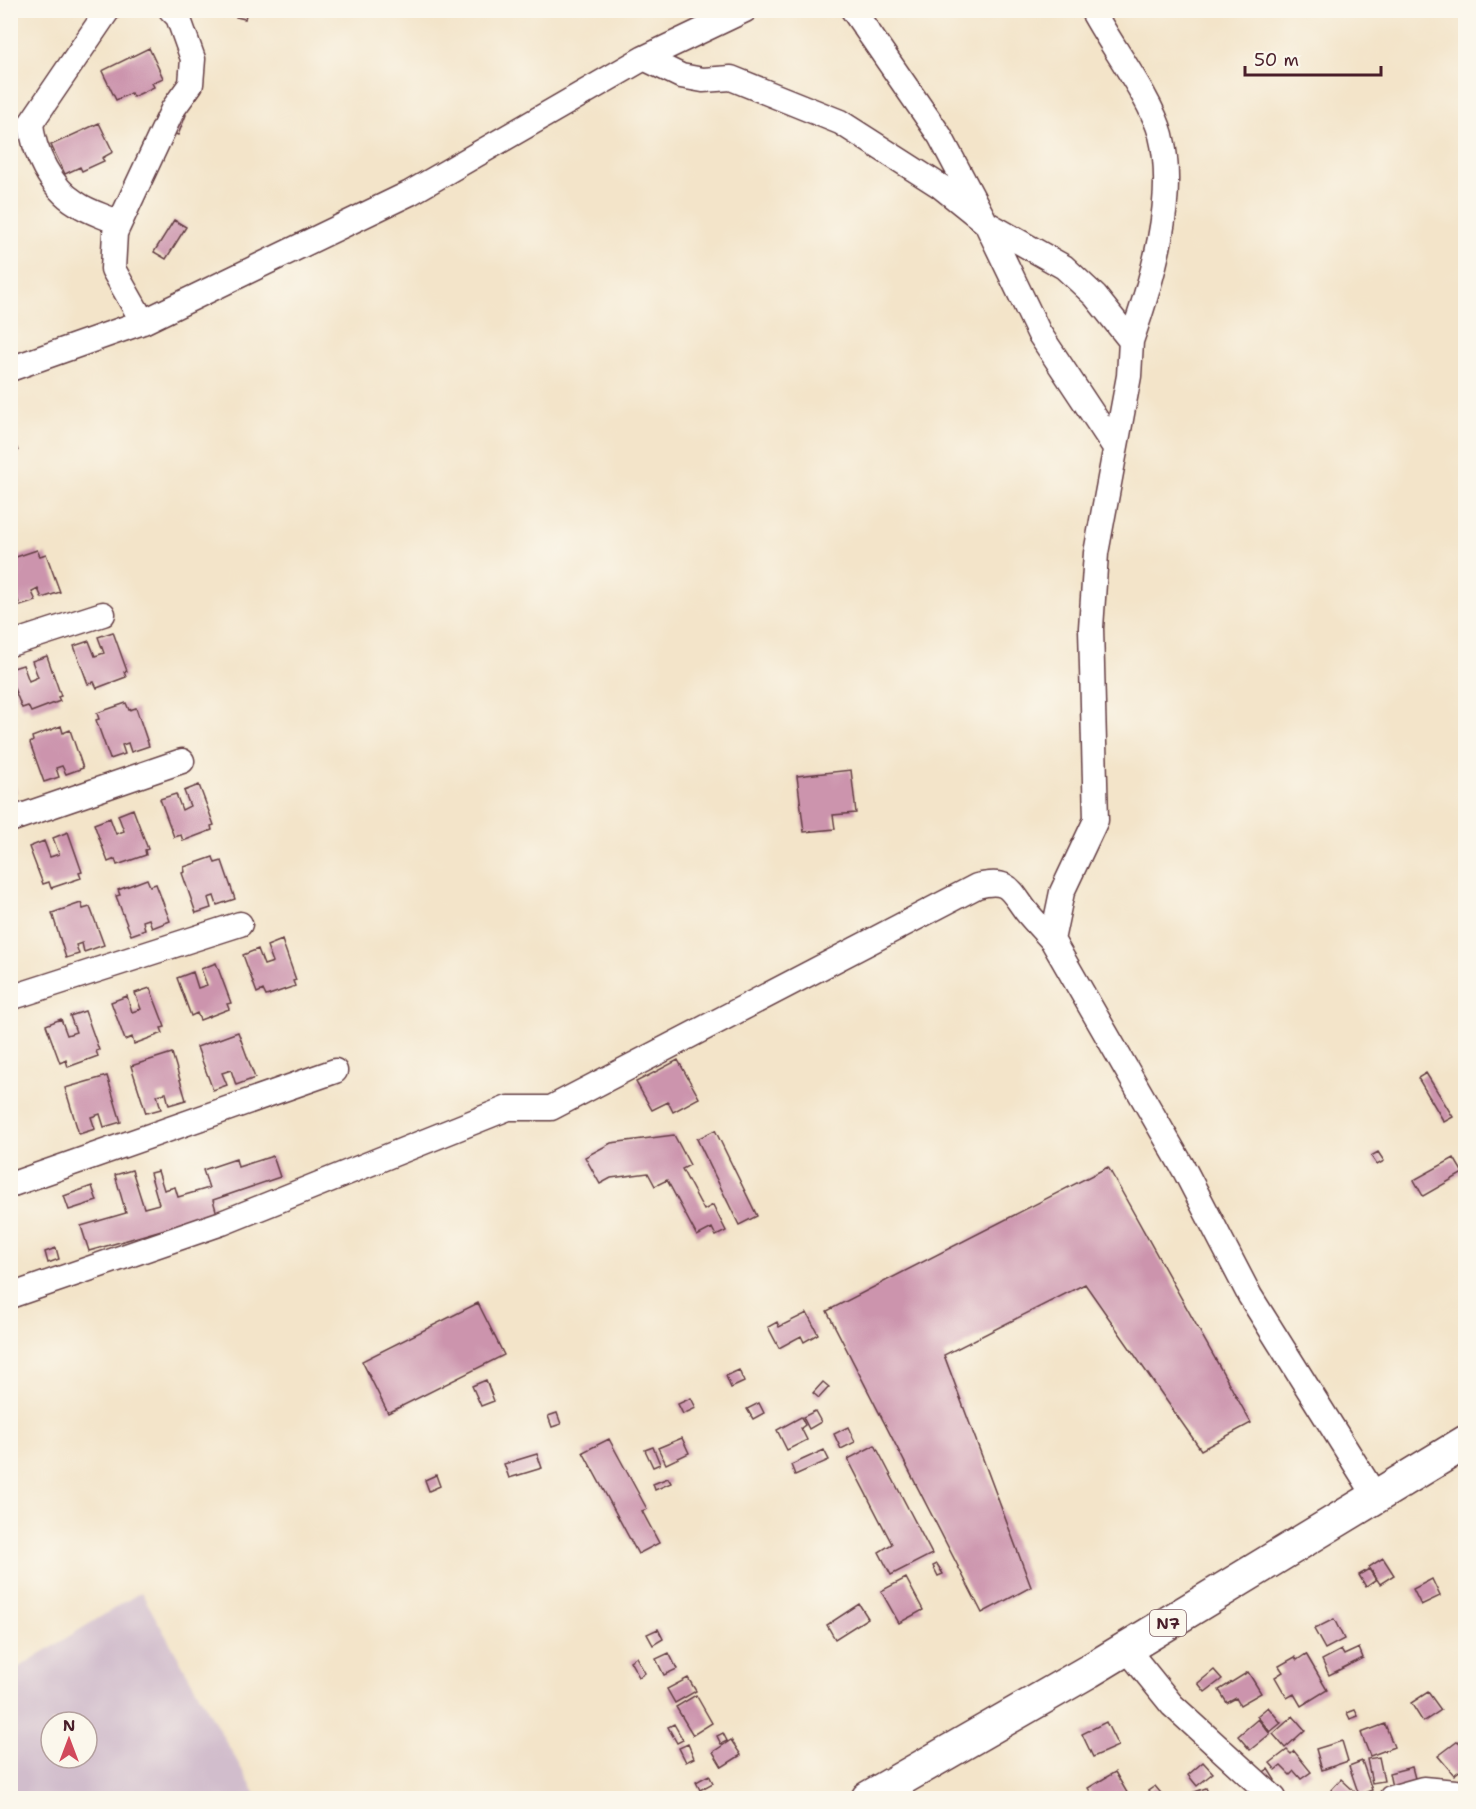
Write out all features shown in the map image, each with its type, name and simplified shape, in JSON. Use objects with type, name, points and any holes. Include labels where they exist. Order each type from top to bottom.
[{"type":"highway","name":"N7","points":[[868,1798],[1126,1648],[1466,1442]]},
{"type":"street","points":[[108,10],[31,123],[32,138],[53,181],[75,203],[119,223]]},
{"type":"street","points":[[143,321],[113,269],[115,233],[173,109],[191,84],[193,59],[178,17],[171,10]]},
{"type":"street","points":[[10,369],[143,321],[410,193],[644,58],[745,10]]},
{"type":"street","points":[[853,10],[940,136],[986,223],[1039,333],[1114,446]]},
{"type":"street","points":[[1052,939],[1062,892],[1096,820],[1091,628],[1096,553],[1114,446],[1129,376],[1131,341],[1148,293],[1166,182],[1161,134],[1146,103],[1092,10]]},
{"type":"street","points":[[644,58],[681,76],[703,80],[732,78],[840,122],[940,186],[986,223],[1064,267],[1095,296],[1131,341]]},
{"type":"street","points":[[10,644],[103,614]]},
{"type":"street","points":[[10,820],[182,761]]},
{"type":"street","points":[[10,1296],[222,1223],[508,1108],[551,1108],[977,886],[993,882],[1013,890],[1024,909],[1052,939],[1185,1171],[1250,1296],[1376,1497]]},
{"type":"street","points":[[10,998],[240,924]]},
{"type":"street","points":[[10,1185],[335,1071]]},
{"type":"street","points":[[1126,1648],[1172,1705],[1274,1798]]},
{"type":"street","points":[[1391,1798],[1423,1789],[1466,1793]]},
{"type":"shaded area","points":[[141,1592],[258,1798],[11,1798],[11,1672]]},
{"type":"building","points":[[238,10],[247,10],[245,19],[236,17]]},
{"type":"building","points":[[149,48],[163,78],[152,83],[154,87],[133,97],[131,93],[116,100],[102,71]]},
{"type":"building","points":[[178,112],[186,115],[178,135],[170,132]]},
{"type":"building","points":[[99,123],[113,152],[102,158],[104,161],[82,171],[80,167],[65,174],[51,145]]},
{"type":"building","points":[[174,220],[186,227],[166,259],[154,252]]},
{"type":"building","points":[[10,432],[18,451],[10,454]]},
{"type":"building","points":[[37,550],[40,556],[46,554],[60,592],[42,598],[38,589],[32,592],[36,601],[20,606],[10,578],[10,559]]},
{"type":"building","points":[[113,632],[127,671],[124,672],[126,677],[97,688],[94,682],[88,684],[74,646],[89,641],[95,656],[104,653],[98,637]]},
{"type":"building","points":[[47,656],[61,696],[58,697],[60,701],[31,712],[28,706],[22,708],[10,678],[10,669],[23,665],[29,681],[38,677],[32,661]]},
{"type":"building","points":[[126,703],[129,710],[136,708],[149,746],[131,752],[128,743],[122,745],[125,754],[110,759],[96,720],[99,719],[97,713]]},
{"type":"building","points":[[61,726],[63,733],[70,730],[83,768],[66,774],[62,766],[56,768],[59,777],[44,782],[30,743],[33,741],[32,737]]},
{"type":"building","points":[[851,770],[856,813],[833,815],[835,829],[804,832],[797,776]]},
{"type":"building","points":[[10,774],[17,792],[10,794]]},
{"type":"building","points":[[199,785],[214,825],[211,826],[212,830],[183,841],[181,835],[174,837],[160,799],[176,794],[182,810],[190,806],[184,791]]},
{"type":"building","points":[[133,809],[148,849],[145,850],[146,855],[117,865],[115,859],[108,862],[94,824],[110,818],[116,834],[124,831],[118,815]]},
{"type":"building","points":[[68,832],[82,872],[79,873],[81,878],[51,888],[49,882],[43,884],[29,847],[44,841],[50,857],[59,854],[53,838]]},
{"type":"building","points":[[213,857],[215,863],[222,861],[235,899],[217,905],[214,896],[208,898],[211,908],[196,913],[182,873],[185,872],[184,867]]},
{"type":"building","points":[[147,879],[150,886],[156,884],[170,921],[152,928],[149,919],[143,921],[145,930],[131,935],[116,896],[120,895],[118,890]]},
{"type":"building","points":[[81,903],[83,909],[90,907],[104,945],[84,952],[82,943],[76,945],[79,954],[66,958],[52,913]]},
{"type":"building","points":[[282,940],[296,980],[293,981],[295,986],[266,996],[263,990],[257,993],[243,955],[258,949],[264,965],[273,962],[267,946]]},
{"type":"building","points":[[216,963],[231,1003],[227,1004],[229,1009],[200,1020],[197,1013],[191,1016],[177,978],[193,972],[198,988],[207,985],[201,969]]},
{"type":"building","points":[[150,988],[165,1027],[161,1028],[163,1033],[134,1044],[132,1037],[125,1040],[111,1002],[127,996],[132,1012],[141,1009],[135,993]]},
{"type":"building","points":[[85,1011],[99,1050],[96,1051],[98,1056],[68,1067],[66,1060],[60,1063],[46,1025],[61,1019],[67,1035],[76,1032],[70,1016]]},
{"type":"building","points":[[238,1032],[255,1078],[236,1085],[231,1070],[222,1073],[227,1085],[213,1090],[197,1047]]},
{"type":"building","points":[[172,1053],[186,1100],[169,1105],[166,1093],[157,1095],[161,1109],[146,1113],[131,1066]]},
{"type":"building","points":[[678,1060],[699,1098],[673,1112],[668,1102],[652,1110],[636,1082]]},
{"type":"building","points":[[1426,1073],[1453,1117],[1444,1122],[1418,1078]]},
{"type":"building","points":[[107,1076],[121,1122],[104,1127],[100,1114],[91,1117],[95,1129],[79,1134],[65,1088]]},
{"type":"building","points":[[715,1130],[757,1216],[739,1225],[697,1139]]},
{"type":"building","points":[[674,1135],[690,1165],[682,1169],[704,1210],[713,1205],[726,1231],[716,1236],[712,1228],[697,1236],[667,1180],[655,1186],[648,1173],[611,1178],[600,1184],[585,1157],[611,1143]]},
{"type":"building","points":[[1378,1152],[1384,1161],[1377,1165],[1371,1156]]},
{"type":"building","points":[[273,1156],[280,1177],[213,1200],[217,1214],[89,1251],[81,1226],[126,1213],[115,1175],[132,1170],[144,1208],[159,1204],[150,1173],[158,1171],[164,1190],[175,1187],[178,1197],[209,1188],[203,1170],[236,1159],[238,1167]]},
{"type":"building","points":[[1454,1158],[1463,1173],[1423,1196],[1414,1180]]},
{"type":"building","points":[[1108,1167],[1251,1423],[1201,1450],[1085,1284],[944,1355],[1031,1587],[982,1613],[827,1311]]},
{"type":"building","points":[[92,1186],[97,1201],[69,1210],[64,1196]]},
{"type":"building","points":[[56,1248],[59,1259],[48,1263],[45,1252]]},
{"type":"building","points":[[478,1303],[504,1355],[388,1413],[362,1361]]},
{"type":"building","points":[[807,1313],[818,1334],[804,1342],[801,1336],[779,1348],[768,1327],[777,1322],[779,1327]]},
{"type":"building","points":[[739,1370],[744,1382],[731,1388],[726,1376]]},
{"type":"building","points":[[486,1380],[494,1401],[481,1406],[472,1386]]},
{"type":"building","points":[[823,1382],[829,1387],[819,1398],[813,1393]]},
{"type":"building","points":[[691,1398],[696,1408],[683,1414],[678,1404]]},
{"type":"building","points":[[759,1403],[764,1413],[753,1419],[747,1409]]},
{"type":"building","points":[[815,1411],[821,1422],[809,1429],[803,1417]]},
{"type":"building","points":[[557,1413],[561,1424],[552,1427],[548,1416]]},
{"type":"building","points":[[801,1417],[805,1425],[801,1428],[807,1440],[787,1450],[777,1430]]},
{"type":"building","points":[[848,1427],[855,1442],[841,1449],[834,1434]]},
{"type":"building","points":[[682,1438],[689,1453],[666,1464],[658,1448]]},
{"type":"building","points":[[609,1439],[647,1509],[642,1511],[659,1543],[638,1554],[583,1452]]},
{"type":"building","points":[[875,1445],[932,1554],[891,1575],[879,1552],[892,1544],[848,1459]]},
{"type":"building","points":[[653,1447],[660,1464],[653,1467],[645,1450]]},
{"type":"building","points":[[824,1450],[829,1460],[795,1475],[791,1465]]},
{"type":"building","points":[[537,1454],[542,1468],[509,1478],[504,1464]]},
{"type":"building","points":[[436,1475],[440,1486],[429,1491],[425,1480]]},
{"type":"building","points":[[668,1478],[671,1483],[655,1490],[653,1484]]},
{"type":"building","points":[[1383,1558],[1394,1575],[1380,1584],[1369,1567]]},
{"type":"building","points":[[937,1564],[943,1574],[938,1576],[933,1566]]},
{"type":"building","points":[[1369,1569],[1376,1580],[1366,1587],[1359,1575]]},
{"type":"building","points":[[906,1578],[923,1610],[899,1623],[881,1591]]},
{"type":"building","points":[[1432,1579],[1440,1596],[1421,1605],[1413,1589]]},
{"type":"building","points":[[859,1604],[868,1618],[835,1639],[827,1625]]},
{"type":"building","points":[[1334,1619],[1344,1639],[1325,1649],[1314,1629]]},
{"type":"building","points":[[658,1629],[663,1639],[653,1645],[647,1634]]},
{"type":"building","points":[[1359,1648],[1363,1658],[1329,1675],[1322,1660],[1341,1650],[1344,1655]]},
{"type":"building","points":[[669,1653],[677,1669],[664,1675],[656,1659]]},
{"type":"building","points":[[1306,1654],[1327,1690],[1301,1706],[1294,1694],[1287,1698],[1275,1677],[1283,1672],[1279,1666],[1295,1657],[1297,1660]]},
{"type":"building","points":[[636,1657],[645,1673],[639,1677],[630,1661]]},
{"type":"building","points":[[1214,1670],[1222,1679],[1205,1692],[1198,1683]]},
{"type":"building","points":[[1248,1672],[1261,1693],[1240,1705],[1236,1698],[1227,1703],[1219,1690]]},
{"type":"building","points":[[688,1678],[696,1691],[675,1703],[667,1689]]},
{"type":"building","points":[[1428,1692],[1441,1710],[1423,1722],[1411,1703]]},
{"type":"building","points":[[696,1695],[712,1723],[693,1735],[676,1707]]},
{"type":"building","points":[[1268,1707],[1281,1723],[1270,1732],[1257,1716]]},
{"type":"building","points":[[1355,1710],[1358,1716],[1350,1719],[1347,1713]]},
{"type":"building","points":[[1293,1716],[1305,1730],[1285,1748],[1273,1734]]},
{"type":"building","points":[[1258,1719],[1270,1734],[1250,1750],[1238,1736]]},
{"type":"building","points":[[1106,1722],[1118,1746],[1093,1757],[1082,1734]]},
{"type":"building","points":[[674,1724],[683,1740],[677,1743],[668,1727]]},
{"type":"building","points":[[1385,1724],[1394,1747],[1370,1756],[1361,1733]]},
{"type":"building","points":[[723,1733],[727,1741],[721,1744],[717,1736]]},
{"type":"building","points":[[731,1740],[741,1755],[722,1767],[713,1752]]},
{"type":"building","points":[[1342,1741],[1348,1761],[1322,1770],[1316,1749]]},
{"type":"building","points":[[1458,1741],[1466,1750],[1466,1766],[1454,1775],[1438,1756]]},
{"type":"building","points":[[688,1744],[694,1758],[686,1762],[679,1748]]},
{"type":"building","points":[[1287,1750],[1291,1754],[1294,1751],[1311,1772],[1301,1779],[1294,1771],[1290,1775],[1281,1766],[1276,1770],[1270,1763]]},
{"type":"building","points":[[1379,1757],[1384,1781],[1372,1783],[1367,1759]]},
{"type":"building","points":[[1362,1761],[1372,1790],[1359,1795],[1349,1766]]},
{"type":"building","points":[[1203,1762],[1213,1773],[1197,1786],[1188,1775]]},
{"type":"building","points":[[1412,1767],[1417,1786],[1393,1792],[1389,1773]]},
{"type":"building","points":[[1268,1769],[1275,1780],[1266,1787],[1258,1776]]},
{"type":"building","points":[[1115,1772],[1129,1796],[1094,1798],[1088,1788]]},
{"type":"building","points":[[709,1775],[713,1783],[700,1790],[696,1782]]},
{"type":"building","points":[[1341,1779],[1354,1791],[1347,1798],[1340,1798],[1331,1790]]},
{"type":"building","points":[[1155,1786],[1165,1798],[1154,1798],[1148,1791]]},
{"type":"building","points":[[1206,1788],[1211,1798],[1191,1798],[1189,1794]]}]
